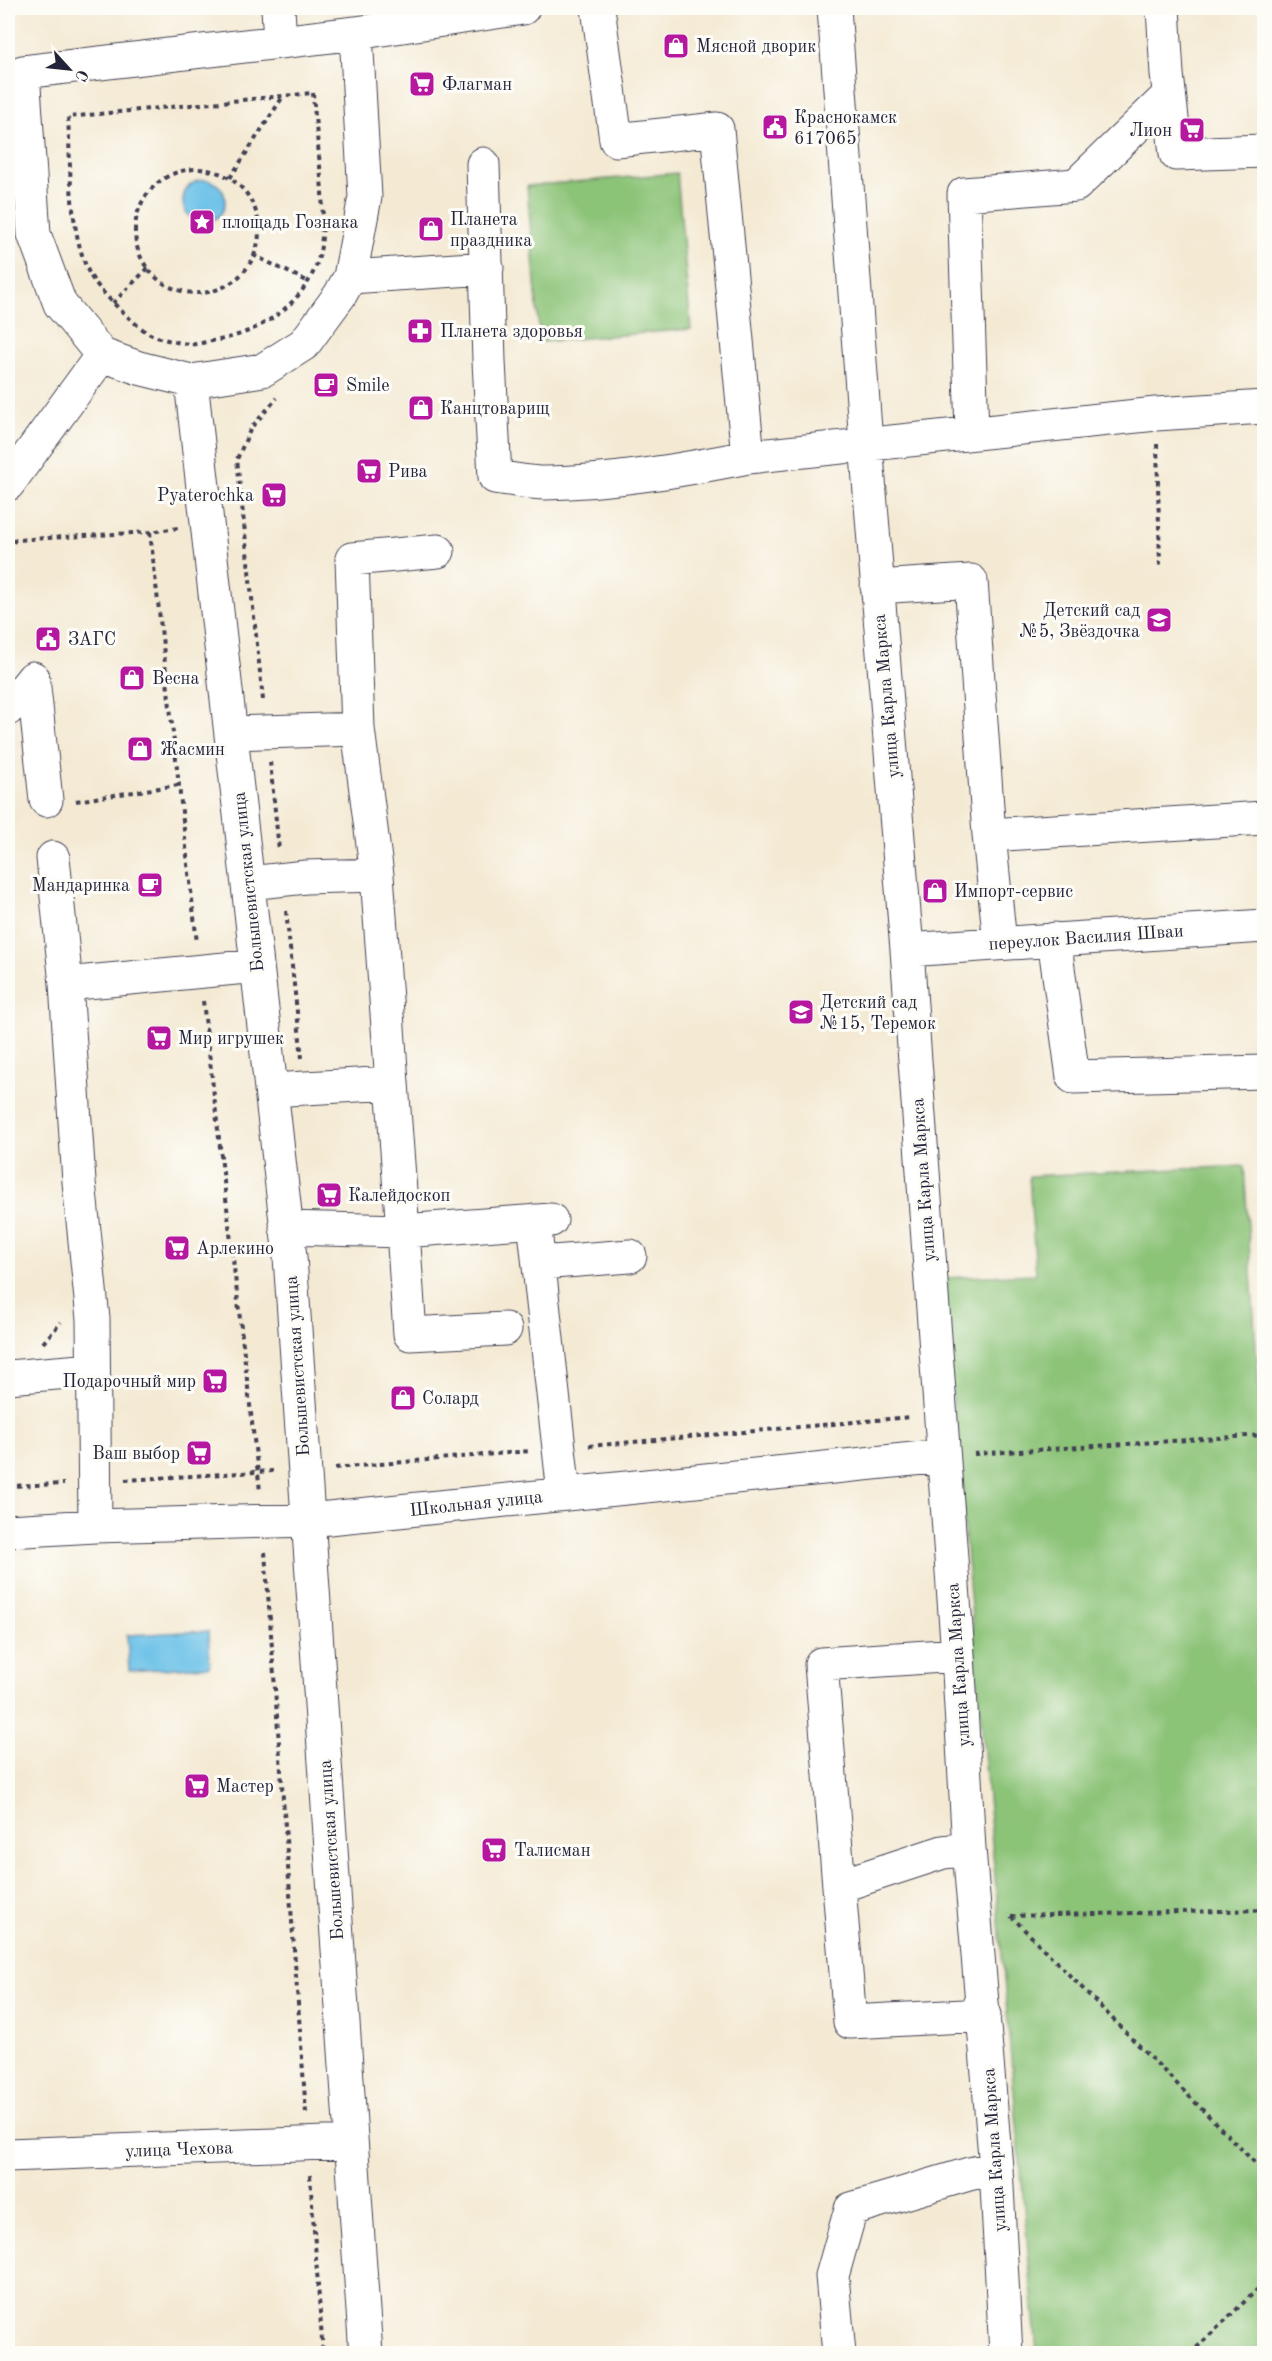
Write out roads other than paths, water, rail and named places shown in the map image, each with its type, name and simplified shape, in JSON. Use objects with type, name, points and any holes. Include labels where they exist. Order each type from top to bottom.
[{"type":"street","points":[[278,8],[279,42]]},
{"type":"street","points":[[356,33],[365,197],[350,277],[340,295],[304,344],[263,370],[191,381],[139,368],[102,355],[60,304],[34,234],[15,73],[356,33],[523,8]]},
{"type":"street","points":[[598,8],[616,140],[717,129],[748,457]]},
{"type":"street","name":"улица Карла Маркса","points":[[834,8],[877,587],[927,938],[944,1456],[969,1849],[996,2168],[1006,2354]]},
{"type":"street","points":[[1163,8],[1176,154],[1264,151]]},
{"type":"street","points":[[972,432],[964,194],[1076,185],[1169,95]]},
{"type":"street","points":[[483,164],[495,477],[543,483],[588,481],[695,467],[748,457],[866,443],[1156,414],[1264,407]]},
{"type":"street","points":[[350,277],[487,268]]},
{"type":"street","points":[[8,484],[102,355]]},
{"type":"street","name":"Большевистская улица","points":[[191,381],[286,1228],[309,1520],[366,2354]]},
{"type":"street","points":[[438,551],[352,559],[358,729],[377,875],[410,1334],[505,1329]]},
{"type":"street","points":[[877,587],[971,580],[989,835],[1000,943]]},
{"type":"street","points":[[8,710],[33,678],[45,800]]},
{"type":"street","points":[[231,733],[358,729]]},
{"type":"street","points":[[989,835],[1264,818]]},
{"type":"street","points":[[53,858],[66,984],[79,1182],[93,1318],[95,1526]]},
{"type":"street","points":[[248,883],[306,877],[377,875]]},
{"type":"street","name":"переулок Василия Шваи","points":[[927,938],[1000,943],[1264,927]]},
{"type":"street","points":[[1054,939],[1073,1077],[1264,1072]]},
{"type":"street","points":[[66,984],[257,966]]},
{"type":"street","points":[[271,1090],[392,1083]]},
{"type":"street","points":[[286,1228],[403,1231],[542,1221],[540,1263],[564,1494]]},
{"type":"street","points":[[540,1263],[630,1256]]},
{"type":"street","points":[[11,1377],[93,1370]]},
{"type":"street","name":"Школьная улица","points":[[8,1531],[95,1526],[309,1520],[944,1456]]},
{"type":"street","points":[[958,1655],[821,1664],[850,2022],[984,2015]]},
{"type":"street","points":[[839,1886],[943,1852],[969,1849]]},
{"type":"street","name":"улица Чехова","points":[[8,2155],[351,2142]]},
{"type":"street","points":[[839,2354],[832,2276],[850,2209],[996,2168]]},
{"type":"water","points":[[204,180],[219,186],[225,201],[219,216],[204,222],[189,216],[183,201],[189,186]]},
{"type":"water","points":[[208,1631],[210,1666],[129,1671],[127,1635]]},
{"type":"place","name":"Мясной дворик","points":[[676,46]]},
{"type":"place","name":"Флагман","points":[[422,84]]},
{"type":"place","name":"Краснокамск 617065","points":[[775,127]]},
{"type":"place","name":"Лион","points":[[1192,130]]},
{"type":"place","name":"площадь Гознака","points":[[202,222]]},
{"type":"place","name":"Планета праздника","points":[[431,229]]},
{"type":"place","name":"Планета здоровья","points":[[420,331]]},
{"type":"place","name":"Smile","points":[[326,385]]},
{"type":"place","name":"Канцтоварищ","points":[[421,408]]},
{"type":"place","name":"Рива","points":[[369,471]]},
{"type":"place","name":"Pyaterochka","points":[[274,495]]},
{"type":"place","name":"Детский сад №5, Звёздочка","points":[[1159,620]]},
{"type":"place","name":"ЗАГС","points":[[48,639]]},
{"type":"place","name":"Весна","points":[[132,678]]},
{"type":"place","name":"Жасмин","points":[[140,749]]},
{"type":"place","name":"Мандаринка","points":[[150,885]]},
{"type":"place","name":"Импорт-сервис","points":[[935,891]]},
{"type":"place","name":"Детский сад №15, Теремок","points":[[801,1012]]},
{"type":"place","name":"Мир игрушек","points":[[159,1038]]},
{"type":"place","name":"Калейдоскоп","points":[[329,1195]]},
{"type":"place","name":"Арлекино","points":[[177,1248]]},
{"type":"place","name":"Подарочный мир","points":[[215,1381]]},
{"type":"place","name":"Солард","points":[[403,1398]]},
{"type":"place","name":"Ваш выбор","points":[[199,1453]]},
{"type":"place","name":"Мастер","points":[[197,1786]]},
{"type":"place","name":"Талисман","points":[[494,1850]]}]
